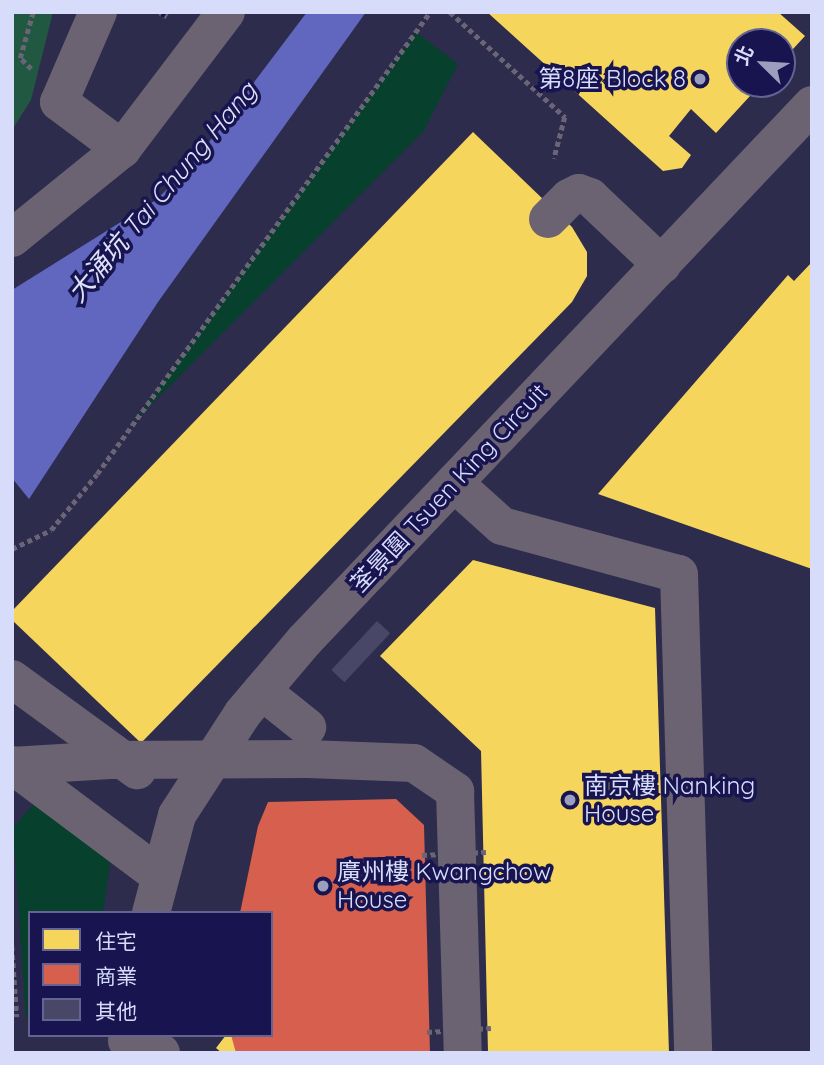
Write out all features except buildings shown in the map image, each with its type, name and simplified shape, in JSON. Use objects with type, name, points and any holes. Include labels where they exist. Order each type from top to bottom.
[{"type":"street","points":[[98,12],[59,102],[122,149]]},
{"type":"street","points":[[12,238],[122,149],[226,12]]},
{"type":"street","name":"荃景圍 Tsuen King Circuit","points":[[151,911],[166,843],[193,786],[262,691],[454,483],[812,105]]},
{"type":"street","points":[[548,219],[569,198],[579,193],[590,198],[662,265]]},
{"type":"street","points":[[454,483],[502,526],[679,575],[693,1053]]},
{"type":"street","points":[[262,691],[308,743]]},
{"type":"street","points":[[15,694],[110,760]]},
{"type":"street","points":[[15,694],[133,769],[193,786]]},
{"type":"street","points":[[12,766],[308,743],[414,763],[455,791],[477,1041]]},
{"type":"street","points":[[12,766],[159,875]]},
{"type":"path","points":[[12,549],[51,530],[97,474],[430,12]]},
{"type":"path","points":[[450,12],[565,117]]},
{"type":"path","points":[[422,855],[486,852]]},
{"type":"path","points":[[12,946],[17,1017]]},
{"type":"path","points":[[427,1032],[477,1041]]},
{"type":"green space","points":[[12,12],[53,12],[31,100],[12,130]]},
{"type":"green space","points":[[416,32],[458,64],[423,132],[133,423]]},
{"type":"green space","points":[[34,803],[111,858],[103,911],[28,911],[28,1020],[26,1019],[13,828]]},
{"type":"water","points":[[307,12],[366,12],[158,302],[29,499],[12,478],[12,290],[156,200],[191,166]]},
{"type":"railway","points":[[162,17],[165,12]]},
{"type":"place","name":"第8座 Block 8","points":[[700,79]]},
{"type":"place","name":"南京樓 Nanking House","points":[[570,800]]},
{"type":"place","name":"廣州樓 Kwangchow House","points":[[323,886]]},
{"type":"water label","name":"大涌坑 Tai Chung Hang","points":[[162,192]]}]
